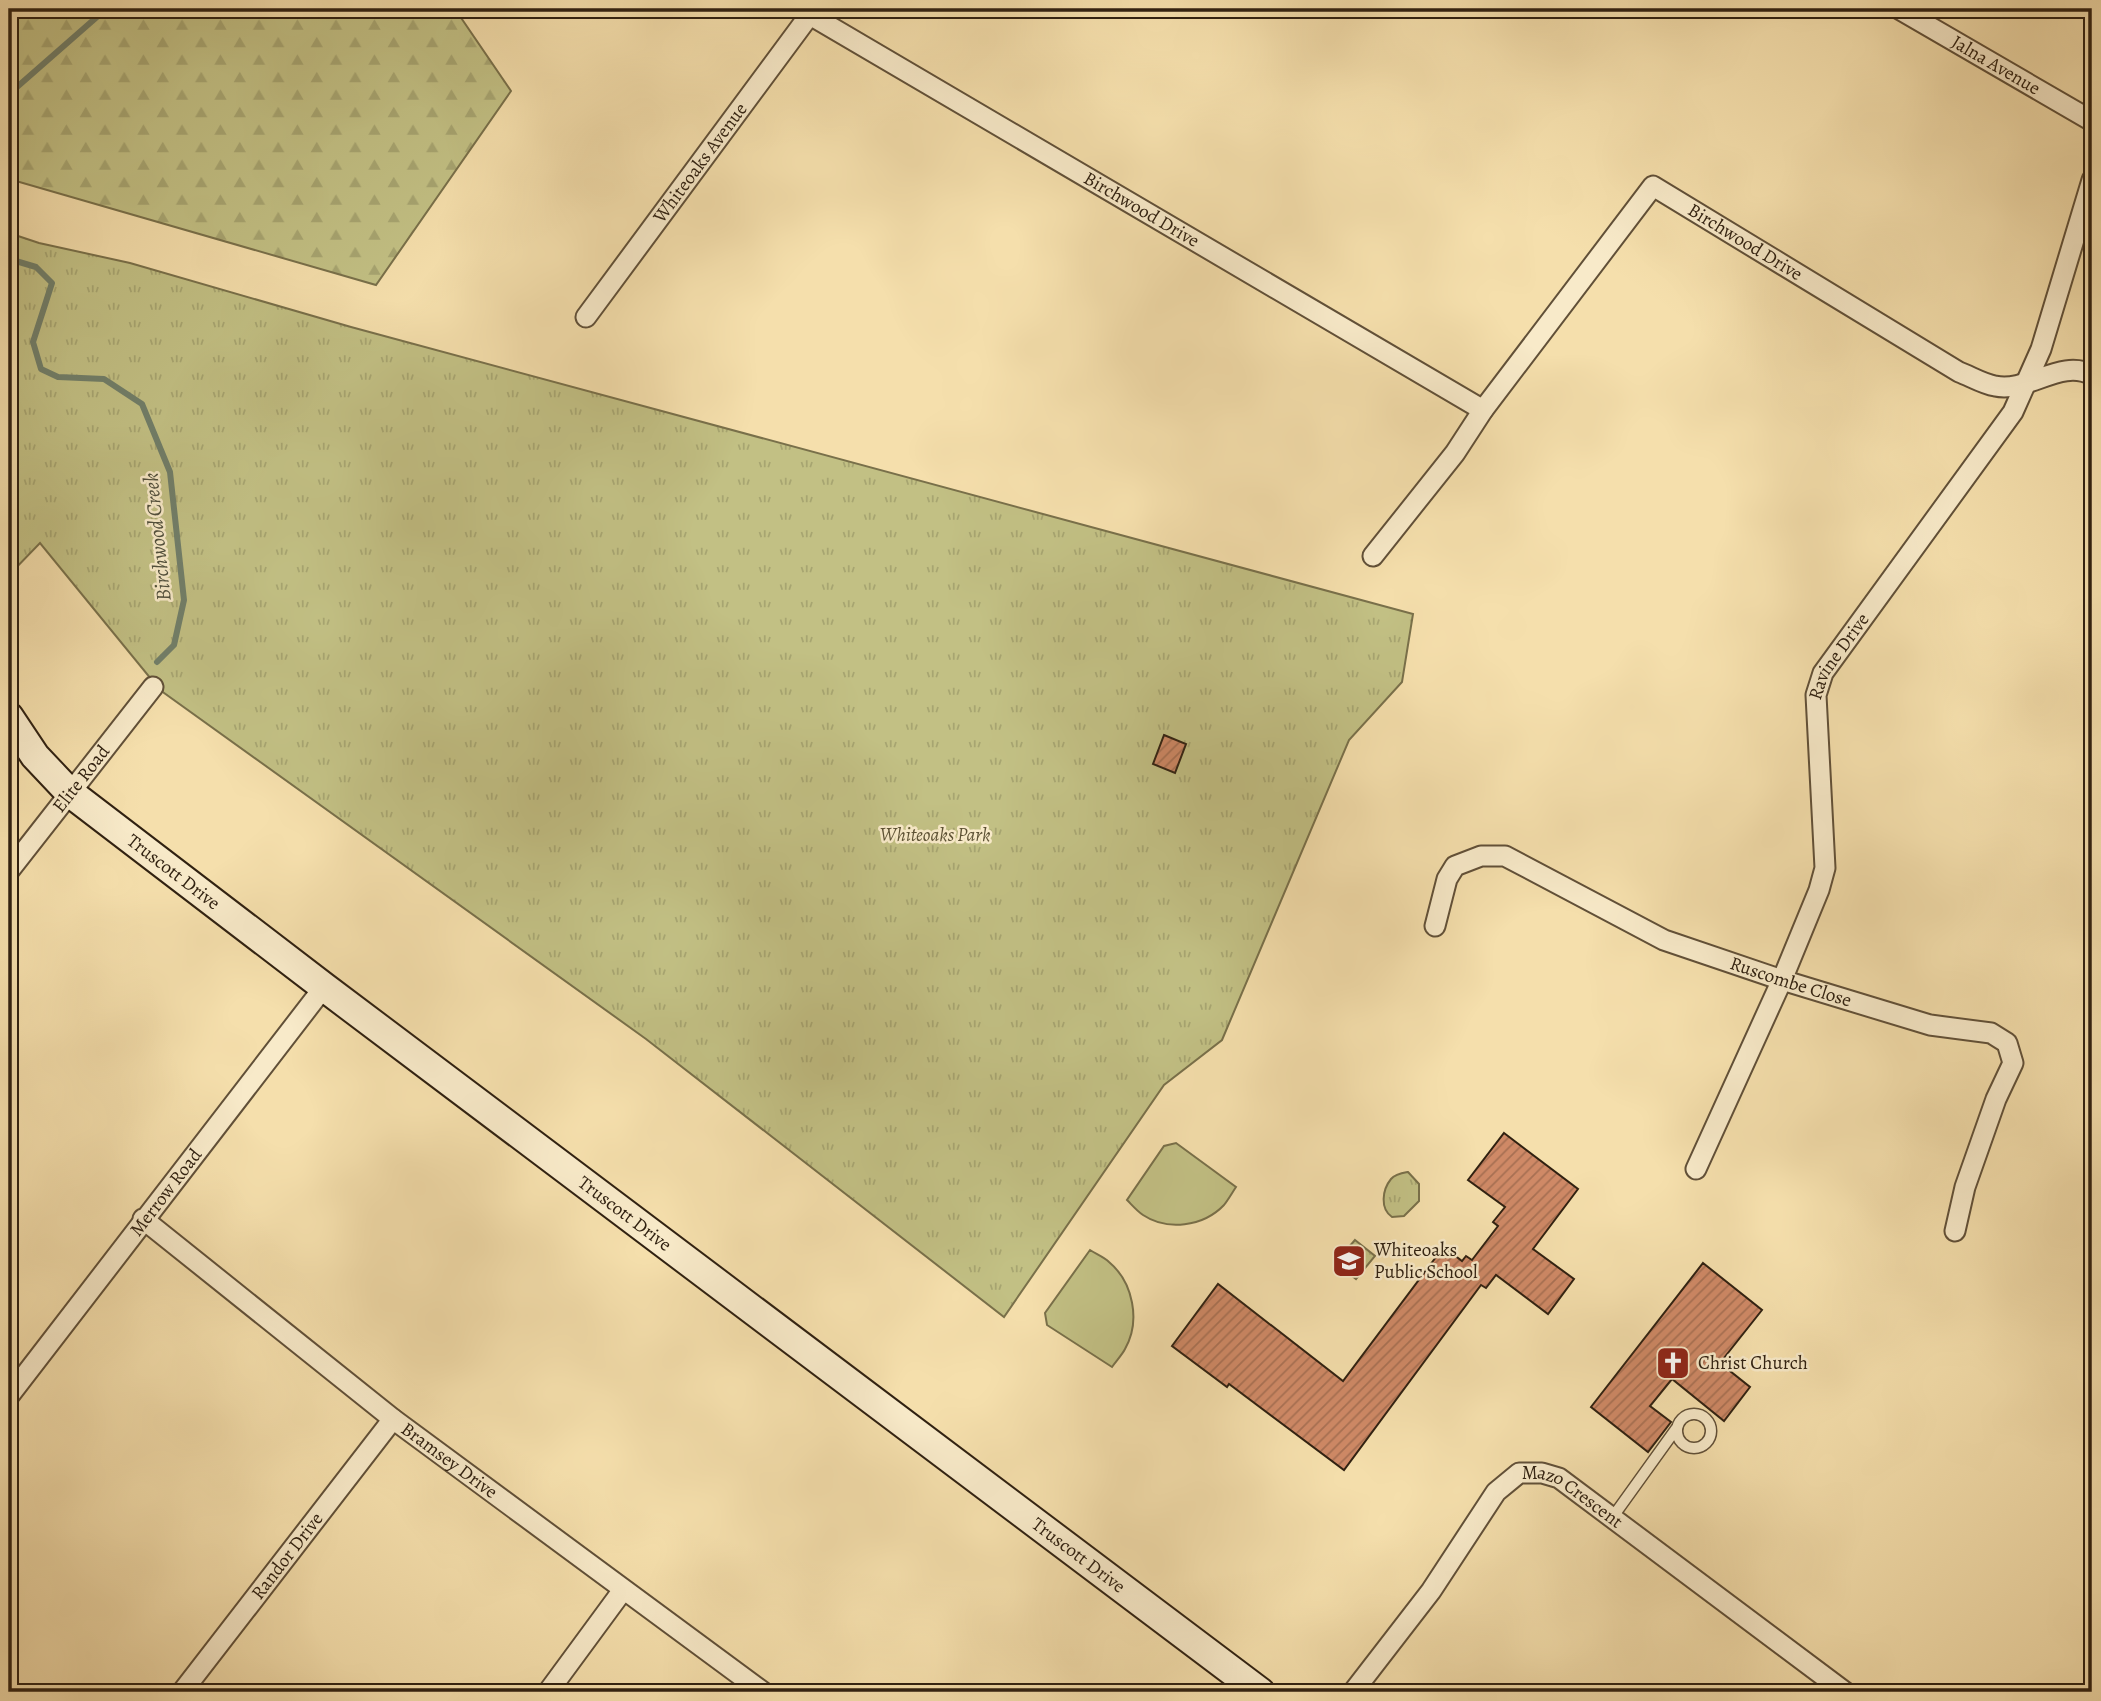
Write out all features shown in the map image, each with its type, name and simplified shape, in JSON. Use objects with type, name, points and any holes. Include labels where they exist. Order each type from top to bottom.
[{"type":"street","name":"Jalna Avenue","points":[[1899,9],[2092,121]]},
{"type":"street","name":"Whiteoaks Avenue","points":[[586,317],[808,11]]},
{"type":"street","name":"Birchwood Drive","points":[[808,11],[1483,410]]},
{"type":"street","name":"Ravine Drive","points":[[1696,1169],[1782,980],[1819,890],[1825,868],[1816,695],[1822,673],[2013,412],[2041,349],[2092,180]]},
{"type":"street","name":"Birchwood Drive","points":[[1373,556],[1455,453],[1483,410],[1653,186],[1959,372],[1996,387],[2026,384],[2067,370],[2092,376]]},
{"type":"street","name":"Elite Road","points":[[9,871],[153,687]]},
{"type":"street","name":"Truscott Drive","points":[[9,717],[35,756],[69,792],[1260,1692]]},
{"type":"street","name":"Ruscombe Close","points":[[1435,926],[1447,879],[1455,866],[1481,856],[1505,856],[1664,940],[1782,980],[1930,1025],[1991,1033],[2007,1043],[2013,1063],[1996,1099],[1969,1175],[1955,1231]]},
{"type":"street","name":"Merrow Road","points":[[9,1396],[324,987]]},
{"type":"street","name":"Bramsey Drive","points":[[143,1219],[393,1419],[763,1692]]},
{"type":"street","name":"Randor Drive","points":[[182,1692],[393,1419]]},
{"type":"street","name":"Mazo Crescent","points":[[1353,1692],[1431,1591],[1496,1492],[1519,1473],[1542,1473],[1559,1478],[1845,1692]]},
{"type":"street","points":[[548,1692],[623,1590]]},
{"type":"lane","points":[[1612,1518],[1676,1429]]},
{"type":"green space","points":[[9,9],[455,9],[511,91],[376,285],[9,179]]},
{"type":"green space","name":"Whiteoaks Park","points":[[9,233],[39,243],[130,263],[351,327],[1413,614],[1402,682],[1349,740],[1222,1040],[1164,1085],[1004,1317],[646,1039],[160,690],[40,543],[9,575]]},
{"type":"green space","points":[[1176,1143],[1236,1187],[1224,1205],[1206,1218],[1174,1225],[1153,1220],[1127,1200],[1164,1146]]},
{"type":"green space","points":[[1408,1172],[1419,1184],[1419,1201],[1404,1216],[1392,1217],[1384,1204],[1386,1188],[1393,1177]]},
{"type":"green space","points":[[1355,1240],[1375,1256],[1356,1279],[1341,1267],[1346,1260],[1341,1256]]},
{"type":"green space","points":[[1090,1250],[1117,1270],[1132,1302],[1133,1326],[1130,1338],[1112,1367],[1047,1325],[1045,1313]]},
{"type":"building","points":[[1164,735],[1186,744],[1175,773],[1153,764]]},
{"type":"building","points":[[1504,1133],[1578,1189],[1533,1249],[1574,1279],[1548,1314],[1496,1275],[1486,1288],[1481,1285],[1344,1470],[1229,1384],[1227,1387],[1172,1346],[1218,1284],[1343,1381],[1439,1253],[1445,1257],[1449,1251],[1462,1261],[1466,1256],[1472,1260],[1498,1226],[1493,1222],[1505,1207],[1468,1180]]},
{"type":"building","name":"Christ Church","points":[[1703,1263],[1762,1310],[1720,1363],[1750,1387],[1724,1421],[1672,1379],[1650,1406],[1671,1422],[1648,1452],[1591,1407]]},
{"type":"waterway","name":"Birchwood Creek","points":[[9,94],[106,9]]},
{"type":"waterway","name":"Birchwood Creek","points":[[9,259],[36,267],[52,283],[33,342],[41,369],[58,377],[104,379],[142,404],[170,472],[184,600],[174,645],[157,662]]},
{"type":"place","name":"Whiteoaks Public School","points":[[1349,1261]]},
{"type":"place","name":"Christ Church","points":[[1673,1363]]}]
